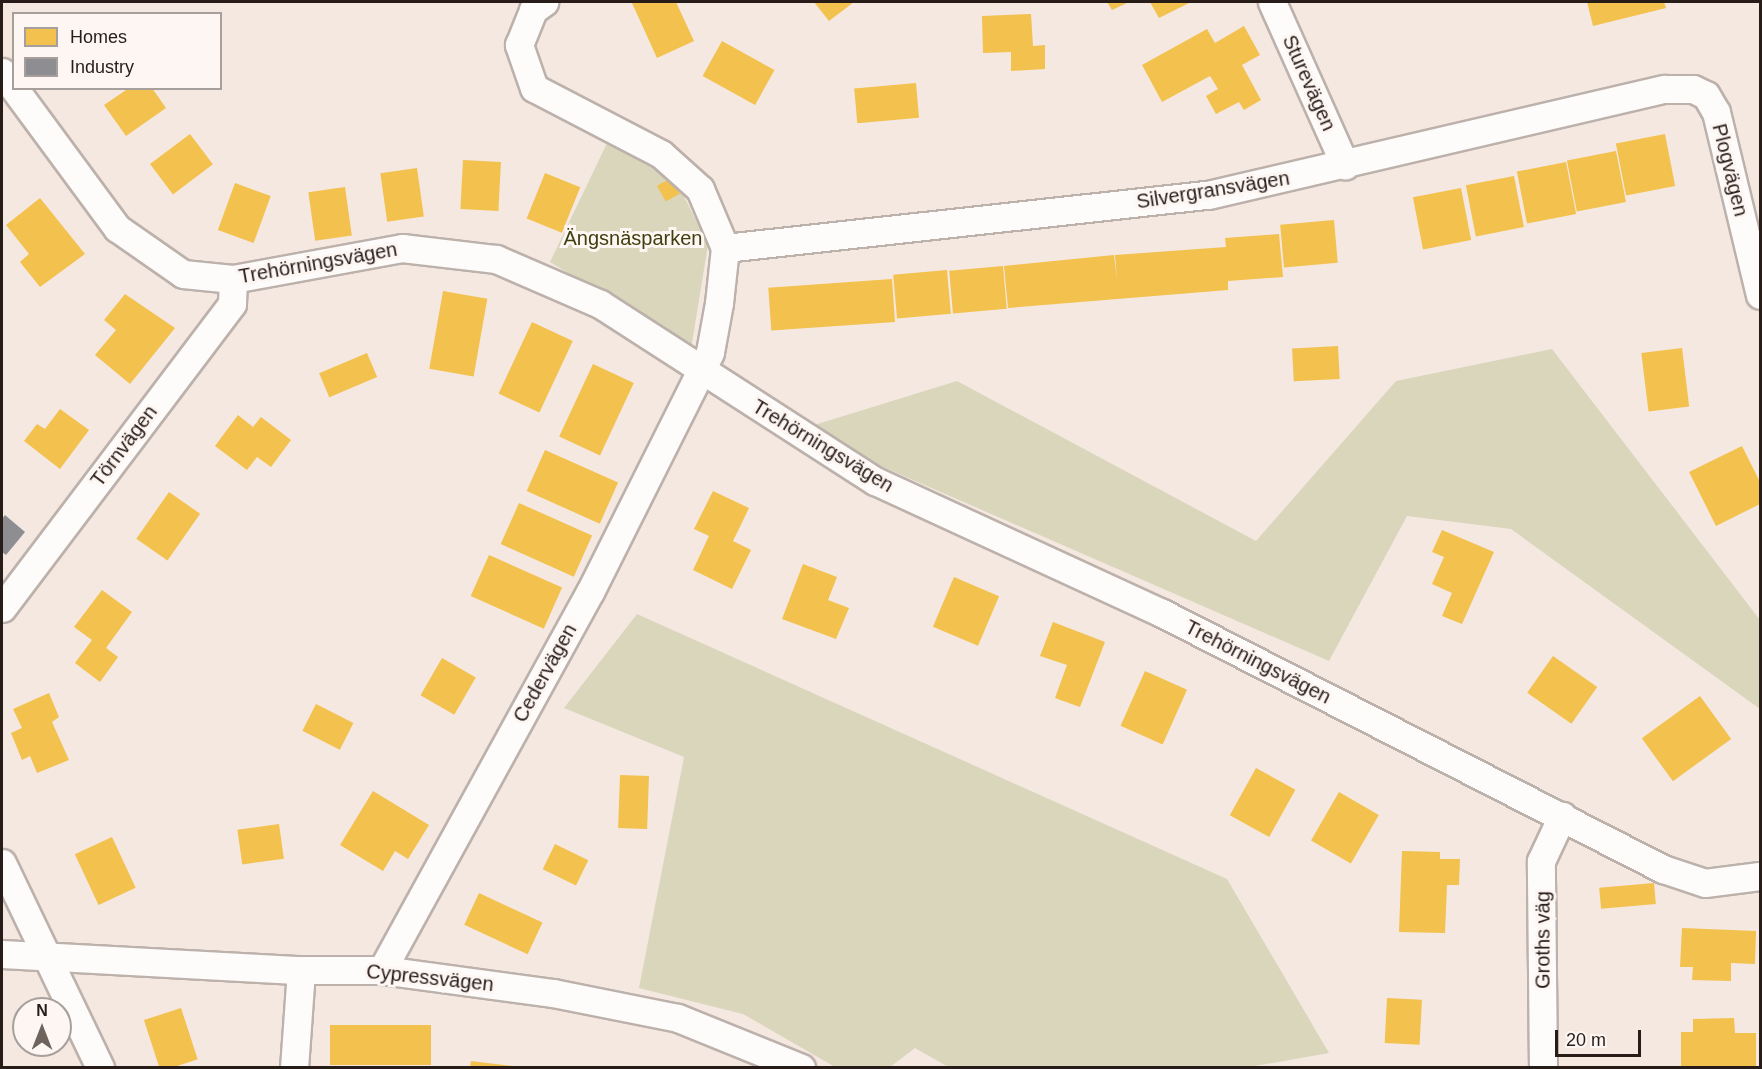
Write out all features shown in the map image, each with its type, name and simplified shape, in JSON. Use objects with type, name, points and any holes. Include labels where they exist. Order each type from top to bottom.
[{"type":"street","points":[[544,2],[533,10],[519,45],[534,88],[661,154],[700,189],[725,248],[710,352],[699,370]]},
{"type":"street","name":"Sturevägen","points":[[1272,2],[1345,165]]},
{"type":"street","name":"Trehörningsvägen","points":[[2,72],[12,86]]},
{"type":"street","name":"Silvergransvägen","points":[[725,248],[1208,195],[1665,89],[1693,89]]},
{"type":"street","name":"Plogvägen","points":[[1693,89],[1706,95],[1716,112],[1761,295]]},
{"type":"street","name":"Trehörningsvägen","points":[[15,90],[117,228],[183,274],[233,279],[402,248],[496,259],[600,304],[699,370],[875,481],[1162,614],[1663,869],[1705,883],[1761,876]]},
{"type":"street","name":"Törnvägen","points":[[2,608],[232,304],[233,279]]},
{"type":"street","name":"Cedervägen","points":[[382,970],[590,592],[699,370]]},
{"type":"street","name":"Groths väg","points":[[1543,1068],[1542,861],[1562,816]]},
{"type":"street","points":[[2,863],[100,1068]]},
{"type":"street","name":"Cypressvägen","points":[[2,954],[301,970],[382,970],[553,993],[678,1018],[801,1068]]},
{"type":"street","points":[[294,1068],[301,970]]},
{"type":"green space","name":"Ängsnäsparken","points":[[609,139],[674,176],[708,245],[691,349],[550,262]]},
{"type":"green space","points":[[1552,349],[1760,620],[1760,709],[1511,529],[1407,516],[1329,661],[798,430],[957,381],[1256,541],[1396,381]]},
{"type":"green space","points":[[637,614],[1227,879],[1329,1053],[1244,1068],[950,1068],[915,1048],[890,1067],[835,1067],[743,1014],[639,988],[684,757],[564,708]]},
{"type":"building: Homes","points":[[676,2],[694,41],[657,58],[632,3]]},
{"type":"building: Homes","points":[[814,2],[854,2],[829,21]]},
{"type":"building: Homes","points":[[1107,2],[1129,2],[1112,10]]},
{"type":"building: Homes","points":[[1150,2],[1188,2],[1189,3],[1159,18]]},
{"type":"building: Homes","points":[[1587,2],[1664,2],[1666,8],[1593,26]]},
{"type":"building: Homes","points":[[1031,14],[1033,46],[1045,45],[1045,69],[1011,71],[1011,52],[983,53],[982,16]]},
{"type":"building: Homes","points":[[1244,26],[1260,55],[1242,65],[1261,100],[1244,110],[1239,102],[1216,114],[1206,96],[1218,89],[1210,76],[1162,102],[1142,65],[1207,29],[1215,43]]},
{"type":"building: Homes","points":[[722,41],[774,70],[755,105],[703,76]]},
{"type":"building: Homes","points":[[916,83],[919,118],[857,123],[854,88]]},
{"type":"building: Homes","points":[[126,90],[153,90],[166,108],[126,136],[104,105]]},
{"type":"building: Homes","points":[[190,134],[213,164],[173,194],[150,164]]},
{"type":"building: Homes","points":[[1665,134],[1675,186],[1626,196],[1616,144]]},
{"type":"building: Homes","points":[[1616,151],[1626,202],[1577,212],[1567,161]]},
{"type":"building: Homes","points":[[463,160],[501,162],[498,211],[460,209]]},
{"type":"building: Homes","points":[[1566,162],[1576,214],[1527,224],[1517,172]]},
{"type":"building: Homes","points":[[417,168],[424,217],[387,222],[380,173]]},
{"type":"building: Homes","points":[[545,173],[580,187],[562,233],[527,218]]},
{"type":"building: Homes","points":[[1514,176],[1524,227],[1476,236],[1466,185]]},
{"type":"building: Homes","points":[[671,178],[680,194],[666,202],[657,186]]},
{"type":"building: Homes","points":[[235,183],[271,196],[254,243],[218,230]]},
{"type":"building: Homes","points":[[345,187],[352,236],[315,241],[308,192]]},
{"type":"building: Homes","points":[[1461,188],[1471,240],[1423,249],[1413,197]]},
{"type":"building: Homes","points":[[40,198],[85,254],[40,287],[20,262],[29,254],[6,225]]},
{"type":"building: Homes","points":[[1334,220],[1338,263],[1284,268],[1280,225]]},
{"type":"building: Homes","points":[[1279,234],[1283,277],[1228,281],[1228,290],[1008,308],[1004,266],[1114,255],[1117,280],[1115,255],[1226,247],[1225,238]]},
{"type":"building: Homes","points":[[1003,266],[1007,309],[953,314],[949,271]]},
{"type":"building: Homes","points":[[947,270],[951,314],[897,319],[893,275]]},
{"type":"building: Homes","points":[[892,279],[895,322],[771,331],[768,288]]},
{"type":"building: Homes","points":[[443,291],[487,299],[474,377],[429,369]]},
{"type":"building: Homes","points":[[125,294],[175,328],[130,384],[95,355],[116,330],[104,320]]},
{"type":"building: Homes","points":[[532,322],[573,341],[539,413],[499,394]]},
{"type":"building: Homes","points":[[1338,346],[1340,379],[1294,381],[1292,348]]},
{"type":"building: Homes","points":[[1682,348],[1689,407],[1648,412],[1641,353]]},
{"type":"building: Homes","points":[[367,353],[377,377],[329,397],[319,373]]},
{"type":"building: Homes","points":[[593,364],[634,383],[600,456],[559,437]]},
{"type":"building: Homes","points":[[60,409],[89,430],[60,469],[24,441],[37,424],[45,429]]},
{"type":"building: Homes","points":[[238,415],[253,427],[261,417],[291,440],[271,467],[257,457],[247,470],[215,446]]},
{"type":"building: Homes","points":[[1742,446],[1760,482],[1760,504],[1716,526],[1689,472]]},
{"type":"building: Homes","points":[[545,450],[618,483],[600,524],[527,491]]},
{"type":"building: Homes","points":[[713,491],[749,508],[733,541],[751,550],[732,589],[693,570],[709,536],[694,529]]},
{"type":"building: Homes","points":[[169,492],[200,514],[167,560],[136,539]]},
{"type":"building: Homes","points":[[519,503],[592,536],[574,577],[501,544]]},
{"type":"building: Homes","points":[[1442,530],[1494,552],[1462,624],[1442,616],[1452,593],[1432,584],[1444,557],[1432,552]]},
{"type":"building: Homes","points":[[489,555],[562,588],[544,629],[471,596]]},
{"type":"building: Homes","points":[[803,564],[837,577],[828,600],[849,608],[836,639],[782,619]]},
{"type":"building: Homes","points":[[954,577],[999,596],[978,646],[933,627]]},
{"type":"building: Homes","points":[[102,590],[132,612],[106,648],[118,657],[100,682],[75,663],[92,640],[74,627]]},
{"type":"building: Homes","points":[[1053,622],[1105,642],[1080,707],[1055,698],[1067,665],[1040,656]]},
{"type":"building: Homes","points":[[1553,656],[1597,687],[1571,724],[1527,693]]},
{"type":"building: Homes","points":[[442,658],[476,678],[454,715],[420,695]]},
{"type":"building: Homes","points":[[1145,671],[1187,690],[1163,745],[1121,726]]},
{"type":"building: Homes","points":[[49,693],[59,717],[52,722],[69,760],[37,773],[30,756],[22,760],[11,733],[22,728],[13,709]]},
{"type":"building: Homes","points":[[1700,696],[1731,739],[1673,781],[1642,738]]},
{"type":"building: Homes","points":[[316,704],[353,723],[340,750],[302,731]]},
{"type":"building: Homes","points":[[1256,768],[1295,790],[1269,837],[1230,815]]},
{"type":"building: Homes","points":[[620,775],[649,776],[647,829],[618,828]]},
{"type":"building: Homes","points":[[373,791],[429,825],[408,859],[395,851],[383,871],[340,845]]},
{"type":"building: Homes","points":[[1339,792],[1379,815],[1351,863],[1311,840]]},
{"type":"building: Homes","points":[[279,824],[284,859],[242,865],[237,830]]},
{"type":"building: Homes","points":[[112,837],[136,888],[99,905],[75,854]]},
{"type":"building: Homes","points":[[555,844],[588,860],[576,885],[543,869]]},
{"type":"building: Homes","points":[[1402,851],[1440,852],[1440,859],[1460,859],[1459,885],[1447,885],[1445,933],[1399,932]]},
{"type":"building: Homes","points":[[1654,883],[1656,904],[1601,909],[1599,888]]},
{"type":"building: Homes","points":[[479,893],[542,923],[528,954],[464,925]]},
{"type":"building: Homes","points":[[1682,928],[1756,931],[1755,964],[1731,963],[1731,981],[1692,980],[1693,967],[1680,967]]},
{"type":"building: Homes","points":[[1387,998],[1422,1000],[1420,1045],[1385,1043]]},
{"type":"building: Homes","points":[[181,1008],[198,1059],[171,1068],[159,1068],[144,1020]]},
{"type":"building: Homes","points":[[1734,1018],[1735,1033],[1756,1033],[1756,1068],[1681,1068],[1681,1032],[1693,1032],[1693,1019]]},
{"type":"building: Homes","points":[[330,1025],[431,1025],[431,1065],[330,1065]]},
{"type":"building: Homes","points":[[471,1061],[513,1066],[513,1068],[470,1068]]},
{"type":"building: Industry","points":[[5,515],[25,532],[6,555],[2,552],[2,519]]}]
